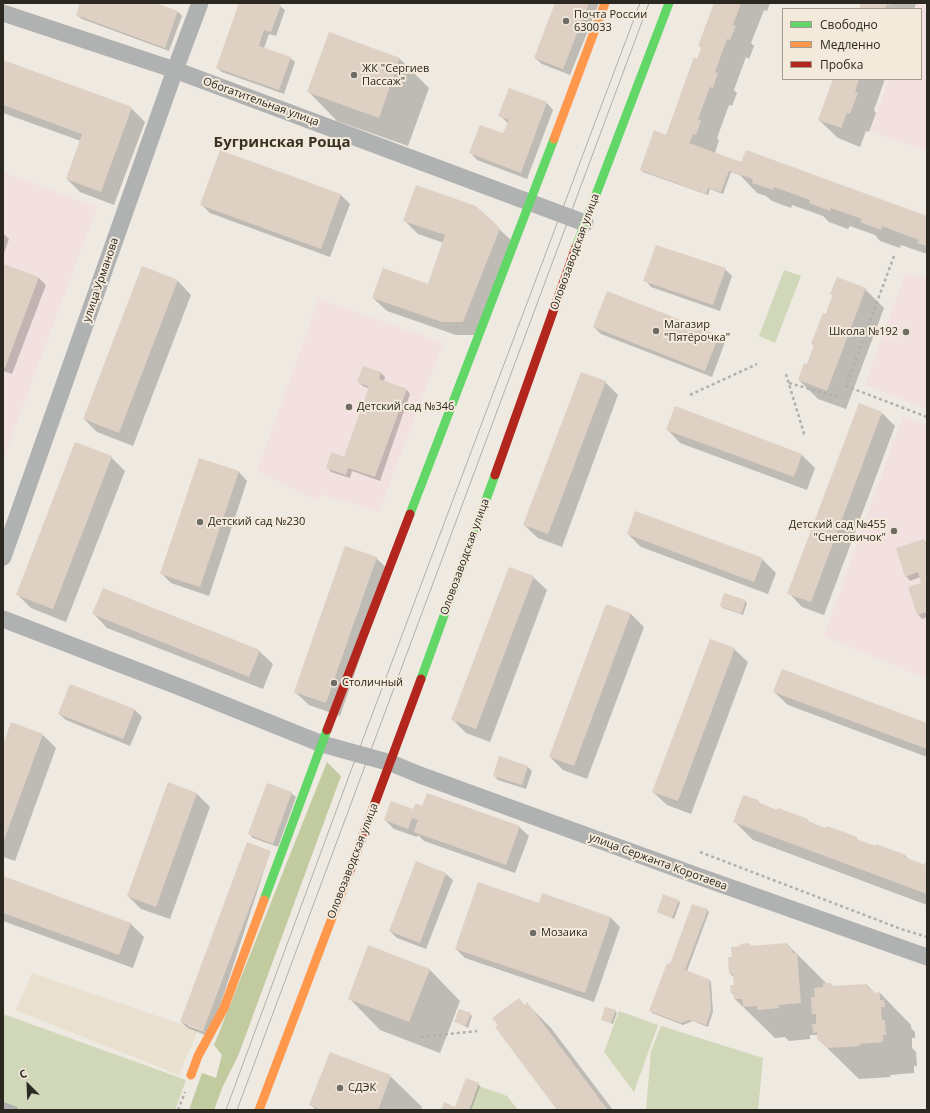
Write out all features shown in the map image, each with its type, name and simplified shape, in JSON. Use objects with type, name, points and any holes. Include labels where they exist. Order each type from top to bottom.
[{"type":"street","name":"улица Урманова","points":[[3,557],[200,3]]},
{"type":"street","points":[[191,1075],[198,1056],[224,1008],[322,744],[605,3]]},
{"type":"street","name":"Оловозаводская улица","points":[[259,1110],[391,762],[585,223],[669,3]]},
{"type":"street","name":"Обогатительная улица","points":[[3,12],[175,70],[585,223]]},
{"type":"street","name":"улица Сержанта Коротаева","points":[[3,619],[185,689],[322,744],[391,762],[428,778],[679,870],[927,957]]},
{"type":"lane","points":[[3,1106],[14,1110]]},
{"type":"path","points":[[894,256],[846,386],[927,417]]},
{"type":"path","points":[[690,395],[757,364]]},
{"type":"path","points":[[786,374],[805,437]]},
{"type":"path","points":[[789,383],[841,398]]},
{"type":"path","points":[[700,852],[901,929],[927,937]]},
{"type":"path","points":[[420,1037],[477,1031]]},
{"type":"shaded area","points":[[916,3],[927,3],[927,151],[870,131],[889,80],[922,80],[922,8],[914,8]]},
{"type":"shaded area","points":[[3,172],[97,207],[3,460]]},
{"type":"shaded area","name":"Школа №192","points":[[906,272],[927,280],[927,409],[865,385]]},
{"type":"shaded area","name":"Детский сад №346","points":[[319,299],[443,343],[379,512],[321,494],[317,501],[257,471]]},
{"type":"shaded area","name":"Детский сад №455 \"Снеговичок\"","points":[[903,416],[927,426],[927,679],[824,636]]},
{"type":"shaded area","points":[[32,973],[198,1030],[179,1075],[16,1010]]},
{"type":"green space","points":[[784,270],[801,276],[775,343],[759,336]]},
{"type":"green space","points":[[327,762],[341,776],[238,1056],[223,1086],[214,1110],[189,1110],[202,1073],[216,1078],[222,1055],[214,1045]]},
{"type":"green space","points":[[619,1011],[658,1025],[634,1092],[604,1052]]},
{"type":"green space","points":[[3,1014],[186,1080],[175,1110],[3,1110]]},
{"type":"green space","points":[[661,1026],[763,1058],[758,1110],[646,1110],[651,1051]]},
{"type":"green space","points":[[479,1086],[507,1096],[518,1110],[470,1110]]},
{"type":"building","points":[[80,3],[156,3],[178,11],[165,48],[76,15]]},
{"type":"building","points":[[239,3],[275,3],[281,5],[271,32],[264,30],[259,46],[291,57],[279,90],[216,68]]},
{"type":"building","points":[[555,3],[589,3],[563,69],[534,58]]},
{"type":"building","points":[[714,3],[741,3],[733,25],[736,26],[730,40],[727,39],[715,72],[718,73],[713,88],[710,87],[698,119],[701,121],[696,135],[693,134],[689,143],[741,162],[746,150],[927,216],[927,246],[917,243],[919,240],[882,226],[881,230],[860,222],[862,219],[831,208],[830,211],[809,203],[810,200],[774,187],[773,190],[752,183],[753,179],[729,171],[721,192],[708,188],[706,194],[640,170],[654,130],[666,135],[694,57],[697,59],[701,48],[698,46]]},
{"type":"building","points":[[861,3],[891,3],[890,5],[887,4],[885,8],[859,8]]},
{"type":"building","name":"ЖК \"Сергиев Пассаж\"","points":[[329,32],[400,58],[379,118],[307,92]]},
{"type":"building","points":[[3,60],[132,107],[101,192],[66,179],[82,134],[3,105]]},
{"type":"building","points":[[833,80],[859,80],[855,92],[858,93],[850,114],[847,113],[841,128],[818,120]]},
{"type":"building","points":[[509,88],[547,102],[521,173],[469,153],[480,125],[503,133],[509,120],[498,116]]},
{"type":"building","points":[[220,150],[341,194],[321,249],[200,205]]},
{"type":"building","points":[[416,185],[476,206],[500,228],[463,322],[442,322],[372,298],[383,268],[428,284],[445,235],[403,221]]},
{"type":"building","points":[[656,245],[726,268],[713,305],[643,281]]},
{"type":"building","points":[[3,264],[39,277],[5,368],[3,367]]},
{"type":"building","points":[[142,266],[178,280],[119,433],[83,419]]},
{"type":"building","points":[[837,277],[866,288],[827,391],[798,380],[804,363],[807,364],[814,345],[811,344],[823,313],[826,314],[833,295],[830,294]]},
{"type":"building","name":"Магазир \"Пятёрочка\"","points":[[607,291],[719,335],[705,371],[593,327]]},
{"type":"building","points":[[363,366],[381,372],[379,379],[407,389],[375,477],[348,468],[346,475],[326,468],[331,452],[344,457],[369,387],[357,382]]},
{"type":"building","points":[[581,372],[606,381],[548,534],[523,525]]},
{"type":"building","points":[[859,403],[882,412],[811,602],[787,594]]},
{"type":"building","points":[[675,406],[802,454],[794,477],[666,430]]},
{"type":"building","points":[[75,442],[112,456],[53,609],[16,595]]},
{"type":"building","name":"Детский сад №230","points":[[199,458],[239,471],[200,587],[160,574]]},
{"type":"building","points":[[635,511],[763,558],[754,582],[627,534]]},
{"type":"building","points":[[924,539],[927,549],[927,612],[917,615],[908,587],[921,583],[918,572],[905,577],[896,548]]},
{"type":"building","points":[[345,546],[377,557],[326,703],[294,692]]},
{"type":"building","points":[[509,567],[534,576],[476,729],[451,720]]},
{"type":"building","points":[[103,588],[260,650],[249,677],[92,614]]},
{"type":"building","points":[[724,593],[746,600],[741,614],[720,606]]},
{"type":"building","points":[[606,604],[631,613],[574,766],[549,757]]},
{"type":"building","points":[[710,639],[735,648],[678,801],[652,792]]},
{"type":"building","points":[[782,669],[927,723],[927,749],[773,692]]},
{"type":"building","points":[[70,684],[135,709],[123,739],[58,714]]},
{"type":"building","points":[[11,722],[43,734],[3,843],[3,745]]},
{"type":"building","points":[[499,756],[528,766],[522,785],[493,776]]},
{"type":"building","points":[[168,782],[197,793],[156,907],[127,896]]},
{"type":"building","points":[[267,783],[292,792],[273,844],[248,834]]},
{"type":"building","points":[[427,793],[520,826],[506,865],[414,832],[418,820],[412,818],[408,829],[384,820],[391,801],[413,809],[416,803],[422,806]]},
{"type":"building","points":[[743,795],[758,800],[758,802],[777,810],[778,808],[808,819],[807,821],[826,828],[827,826],[857,837],[856,839],[876,846],[876,844],[906,855],[905,857],[925,865],[925,863],[927,863],[927,894],[733,822]]},
{"type":"building","points":[[247,842],[271,851],[203,1031],[180,1022]]},
{"type":"building","points":[[416,861],[446,873],[420,943],[389,931]]},
{"type":"building","points":[[3,876],[131,923],[119,955],[3,913]]},
{"type":"building","name":"Мозаика","points":[[478,882],[539,903],[542,893],[611,917],[585,993],[455,949]]},
{"type":"building","points":[[663,894],[679,900],[672,918],[657,912]]},
{"type":"building","points":[[692,904],[708,909],[685,970],[709,979],[711,1010],[706,1025],[690,1020],[681,1023],[649,1011],[667,963],[670,964]]},
{"type":"building","points":[[749,943],[750,946],[787,943],[793,953],[797,953],[801,1003],[779,1005],[779,1008],[757,1010],[757,1006],[743,1007],[742,999],[734,999],[734,993],[731,993],[730,985],[734,985],[733,974],[729,974],[728,957],[732,957],[731,947]]},
{"type":"building","points":[[368,945],[430,969],[409,1022],[348,999]]},
{"type":"building","points":[[823,983],[831,983],[832,986],[867,984],[868,988],[874,991],[874,993],[880,992],[880,1000],[884,1000],[885,1007],[881,1007],[882,1020],[885,1020],[886,1035],[883,1035],[883,1042],[860,1044],[860,1046],[827,1048],[817,1039],[817,1032],[813,1033],[812,1024],[816,1024],[816,1014],[812,1014],[811,997],[815,997],[814,988],[823,987]]},
{"type":"building","points":[[519,998],[524,1005],[527,1002],[607,1109],[557,1110],[495,1027],[498,1025],[492,1018]]},
{"type":"building","points":[[605,1007],[616,1010],[611,1023],[601,1020]]},
{"type":"building","points":[[459,1009],[471,1013],[466,1026],[454,1022]]},
{"type":"building","points":[[330,1052],[391,1075],[378,1110],[322,1110],[309,1105]]},
{"type":"building","points":[[466,1078],[479,1083],[469,1110],[441,1110],[444,1102],[455,1107]]},
{"type":"tram line","points":[[226,1110],[349,776],[640,3]]},
{"type":"tram line","points":[[237,1110],[649,3]]},
{"type":"traffic: fast","points":[[576,247],[669,3]]},
{"type":"traffic: fast","points":[[410,514],[554,139]]},
{"type":"traffic: fast","points":[[421,679],[495,475]]},
{"type":"traffic: fast","points":[[264,900],[327,730]]},
{"type":"traffic: slow","points":[[554,139],[605,3]]},
{"type":"traffic: slow","points":[[259,1110],[349,873]]},
{"type":"traffic: slow","points":[[191,1075],[198,1056],[224,1008],[264,900]]},
{"type":"traffic: jam","points":[[495,475],[576,247]]},
{"type":"traffic: jam","points":[[327,730],[410,514]]},
{"type":"traffic: jam","points":[[349,873],[421,679]]},
{"type":"place","name":"Почта России 630033","points":[[566,21]]},
{"type":"place","name":"ЖК \"Сергиев Пассаж\"","points":[[354,75]]},
{"type":"place","name":"Магазир \"Пятёрочка\"","points":[[656,331]]},
{"type":"place","name":"Школа №192","points":[[906,332]]},
{"type":"place","name":"Детский сад №346","points":[[349,407]]},
{"type":"place","name":"Детский сад №230","points":[[200,522]]},
{"type":"place","name":"Детский сад №455 \"Снеговичок\"","points":[[894,531]]},
{"type":"place","name":"Столичный","points":[[334,683]]},
{"type":"place","name":"Мозаика","points":[[533,933]]},
{"type":"place","name":"СДЭК","points":[[340,1088]]},
{"type":"district","name":"Бугринская Роща","points":[[282,143]]}]
